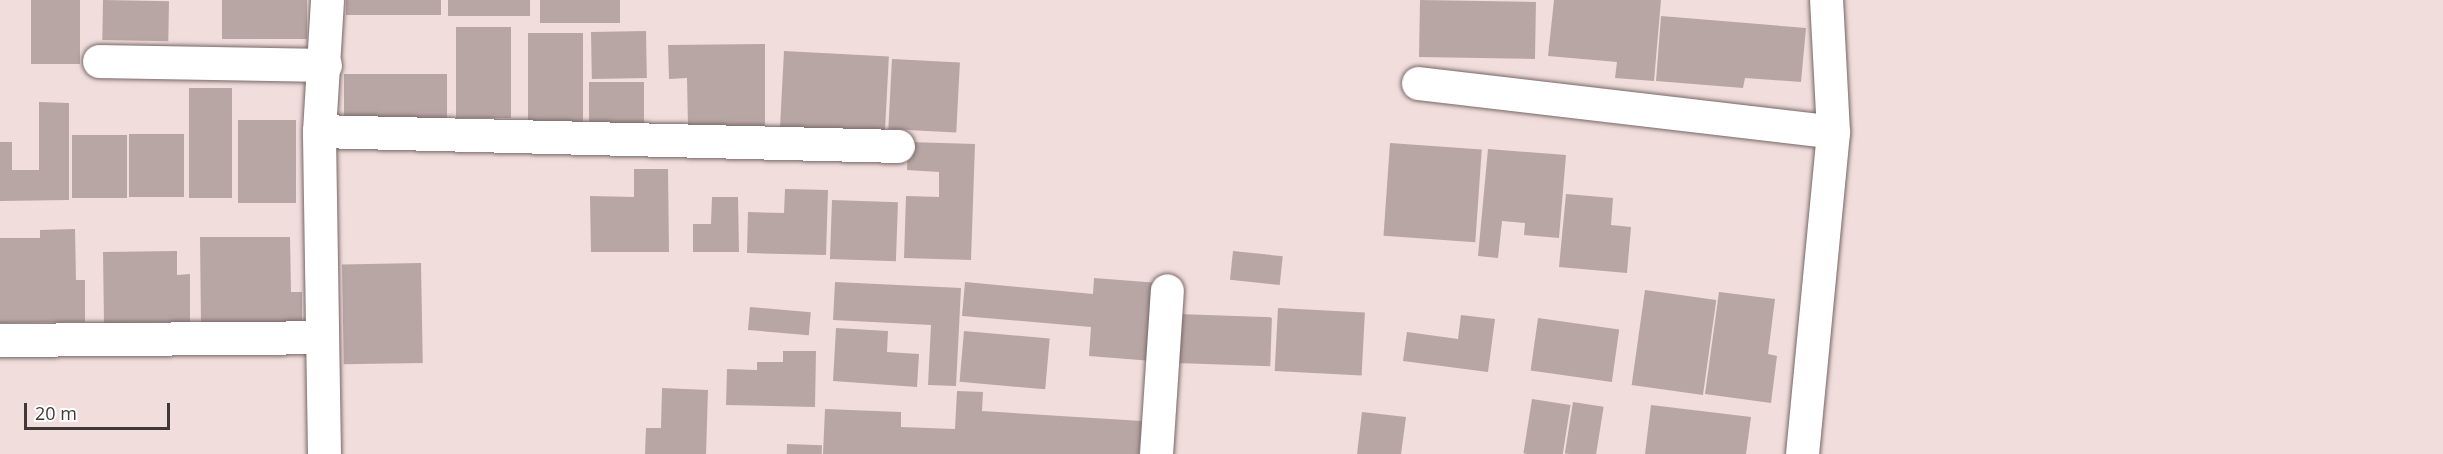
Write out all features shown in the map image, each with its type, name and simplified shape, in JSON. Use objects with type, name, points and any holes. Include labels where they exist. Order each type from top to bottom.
[{"type":"street","points":[[324,454],[319,131],[325,65],[327,0]]},
{"type":"street","points":[[1802,454],[1833,132],[1826,0]]},
{"type":"street","points":[[99,61],[325,65]]},
{"type":"street","points":[[1418,83],[1833,132]]},
{"type":"street","points":[[319,131],[898,146]]},
{"type":"street","points":[[1156,454],[1167,290]]},
{"type":"street","points":[[0,340],[321,337]]},
{"type":"building","points":[[31,0],[80,0],[80,64],[31,64]]},
{"type":"building","points":[[103,0],[169,1],[168,41],[102,40]]},
{"type":"building","points":[[222,0],[307,0],[307,39],[222,39]]},
{"type":"building","points":[[346,0],[441,0],[441,15],[346,15]]},
{"type":"building","points":[[448,0],[530,0],[530,16],[448,16]]},
{"type":"building","points":[[540,0],[620,0],[620,23],[540,23]]},
{"type":"building","points":[[1420,0],[1536,2],[1535,59],[1419,57]]},
{"type":"building","points":[[1554,0],[1661,0],[1654,81],[1615,78],[1617,62],[1548,56]]},
{"type":"building","points":[[1661,16],[1806,28],[1801,82],[1745,78],[1743,88],[1656,81]]},
{"type":"building","points":[[456,27],[511,27],[511,118],[456,118]]},
{"type":"building","points":[[646,31],[647,78],[592,79],[591,32]]},
{"type":"building","points":[[528,33],[583,33],[583,124],[528,124]]},
{"type":"building","points":[[765,44],[765,127],[688,128],[687,78],[669,79],[668,45]]},
{"type":"building","points":[[784,51],[889,56],[885,132],[780,127]]},
{"type":"building","points":[[892,59],[960,63],[956,132],[888,129]]},
{"type":"building","points":[[344,74],[447,74],[447,118],[344,118]]},
{"type":"building","points":[[589,82],[644,82],[644,128],[589,128]]},
{"type":"building","points":[[189,88],[232,88],[232,198],[189,198]]},
{"type":"building","points":[[39,102],[69,103],[69,200],[0,201],[0,142],[12,142],[12,170],[39,170]]},
{"type":"building","points":[[238,120],[296,120],[296,203],[238,203]]},
{"type":"building","points":[[129,134],[184,134],[184,197],[129,197]]},
{"type":"building","points":[[72,135],[127,135],[127,198],[72,198]]},
{"type":"building","points":[[908,142],[975,144],[971,260],[904,258],[906,196],[939,197],[939,172],[907,170]]},
{"type":"building","points":[[1390,143],[1482,149],[1475,242],[1384,236]]},
{"type":"building","points":[[1488,149],[1566,155],[1559,238],[1524,235],[1525,223],[1502,221],[1498,258],[1478,256]]},
{"type":"building","points":[[634,169],[668,169],[669,252],[591,252],[590,196],[634,197]]},
{"type":"building","points":[[785,189],[828,190],[826,255],[747,253],[748,212],[784,213]]},
{"type":"building","points":[[1566,194],[1613,198],[1611,225],[1631,227],[1627,273],[1559,267]]},
{"type":"building","points":[[712,197],[738,197],[739,252],[693,252],[693,224],[711,224]]},
{"type":"building","points":[[832,200],[898,202],[896,261],[830,259]]},
{"type":"building","points":[[75,229],[76,280],[85,280],[85,322],[0,323],[0,238],[40,238],[40,230]]},
{"type":"building","points":[[200,237],[290,237],[291,292],[302,292],[302,325],[201,326]]},
{"type":"building","points":[[177,251],[177,275],[190,274],[190,322],[104,323],[103,252]]},
{"type":"building","points":[[1233,251],[1283,256],[1280,285],[1230,280]]},
{"type":"building","points":[[421,263],[423,363],[344,364],[342,264]]},
{"type":"building","points":[[1094,278],[1159,283],[1152,361],[1089,356],[1091,327],[962,316],[965,282],[1093,294]]},
{"type":"building","points":[[835,282],[961,288],[956,386],[928,385],[931,325],[833,320]]},
{"type":"building","points":[[1645,290],[1716,300],[1703,395],[1632,385]]},
{"type":"building","points":[[1719,292],[1775,299],[1768,354],[1777,356],[1771,403],[1705,394]]},
{"type":"building","points":[[750,307],[811,312],[809,335],[748,330]]},
{"type":"building","points":[[1278,308],[1365,313],[1362,375],[1275,371]]},
{"type":"building","points":[[1178,314],[1272,317],[1270,366],[1176,363]]},
{"type":"building","points":[[1461,315],[1495,319],[1488,372],[1403,361],[1407,332],[1458,339]]},
{"type":"building","points":[[1538,318],[1619,329],[1612,382],[1531,370]]},
{"type":"building","points":[[836,328],[888,331],[887,352],[919,354],[917,387],[833,381]]},
{"type":"building","points":[[964,331],[1050,338],[1045,389],[960,382]]},
{"type":"building","points":[[783,351],[816,351],[815,407],[726,405],[727,369],[757,370],[757,362],[783,362]]},
{"type":"building","points":[[662,388],[708,390],[706,454],[645,454],[646,428],[661,428]]},
{"type":"building","points":[[957,391],[983,392],[982,411],[1142,421],[1139,454],[823,454],[825,409],[901,412],[901,427],[955,429]]},
{"type":"building","points":[[1532,399],[1571,405],[1563,454],[1523,453]]},
{"type":"building","points":[[1573,402],[1604,407],[1596,454],[1565,453]]},
{"type":"building","points":[[1651,405],[1751,417],[1746,454],[1645,454]]},
{"type":"building","points":[[1362,412],[1406,417],[1401,454],[1357,454]]},
{"type":"building","points":[[787,444],[822,445],[822,454],[787,454]]}]
